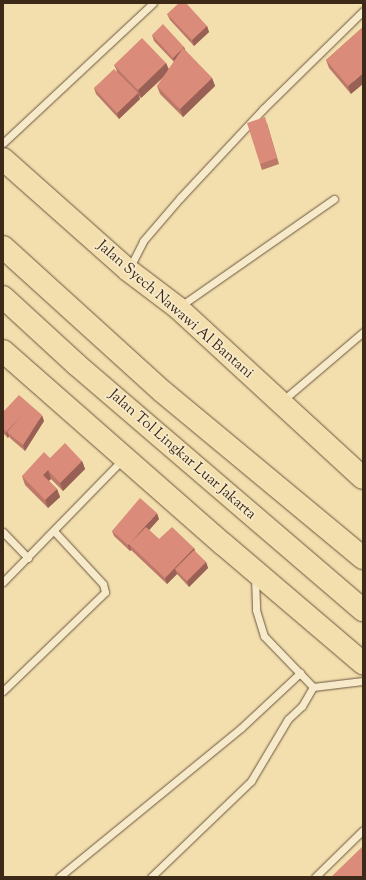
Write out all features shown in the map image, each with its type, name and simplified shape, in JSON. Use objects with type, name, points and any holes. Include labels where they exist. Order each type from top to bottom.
[{"type":"highway","name":"Jalan Syech Nawawi Al Bantani","points":[[3,159],[128,270],[178,308],[363,478]]},
{"type":"highway","points":[[3,247],[102,339],[163,392],[363,558]]},
{"type":"highway","name":"Jalan Tol Lingkar Luar Jakarta","points":[[3,297],[77,365],[363,610]]},
{"type":"highway","points":[[3,351],[255,571],[363,663]]},
{"type":"lane","points":[[3,143],[153,3]]},
{"type":"lane","points":[[128,270],[142,241],[180,198],[263,109],[363,11]]},
{"type":"lane","points":[[178,308],[334,199]]},
{"type":"lane","points":[[280,402],[363,332]]},
{"type":"lane","points":[[3,582],[28,558],[125,456]]},
{"type":"lane","points":[[3,691],[105,592],[103,584],[54,531]]},
{"type":"lane","points":[[3,532],[28,558]]},
{"type":"lane","points":[[255,571],[256,610],[264,636],[313,687]]},
{"type":"lane","points":[[59,877],[241,728],[300,673]]},
{"type":"lane","points":[[313,687],[363,681]]},
{"type":"lane","points":[[151,877],[252,781],[288,719],[302,706],[313,687]]},
{"type":"lane","points":[[315,877],[363,830]]},
{"type":"building","points":[[179,3],[186,3],[207,26],[192,40],[167,14]]},
{"type":"building","points":[[163,24],[184,47],[173,58],[152,35]]},
{"type":"building","points":[[363,27],[363,73],[348,86],[326,60]]},
{"type":"building","points":[[142,38],[166,63],[138,90],[114,65]]},
{"type":"building","points":[[183,48],[212,78],[180,109],[157,86]]},
{"type":"building","points":[[114,69],[138,93],[117,113],[94,88]]},
{"type":"building","points":[[265,117],[277,158],[260,164],[247,123]]},
{"type":"building","points":[[19,395],[42,415],[23,445],[7,432],[24,413],[6,432],[3,429],[3,412]]},
{"type":"building","points":[[65,443],[82,461],[60,483],[48,470],[43,475],[57,489],[45,500],[22,476],[44,452],[50,458]]},
{"type":"building","points":[[140,498],[157,513],[131,542],[146,527],[159,539],[172,527],[194,548],[165,578],[129,544],[128,545],[112,531]]},
{"type":"building","points":[[194,550],[206,562],[187,581],[175,569]]},
{"type":"building","points":[[363,846],[363,877],[331,877]]}]
